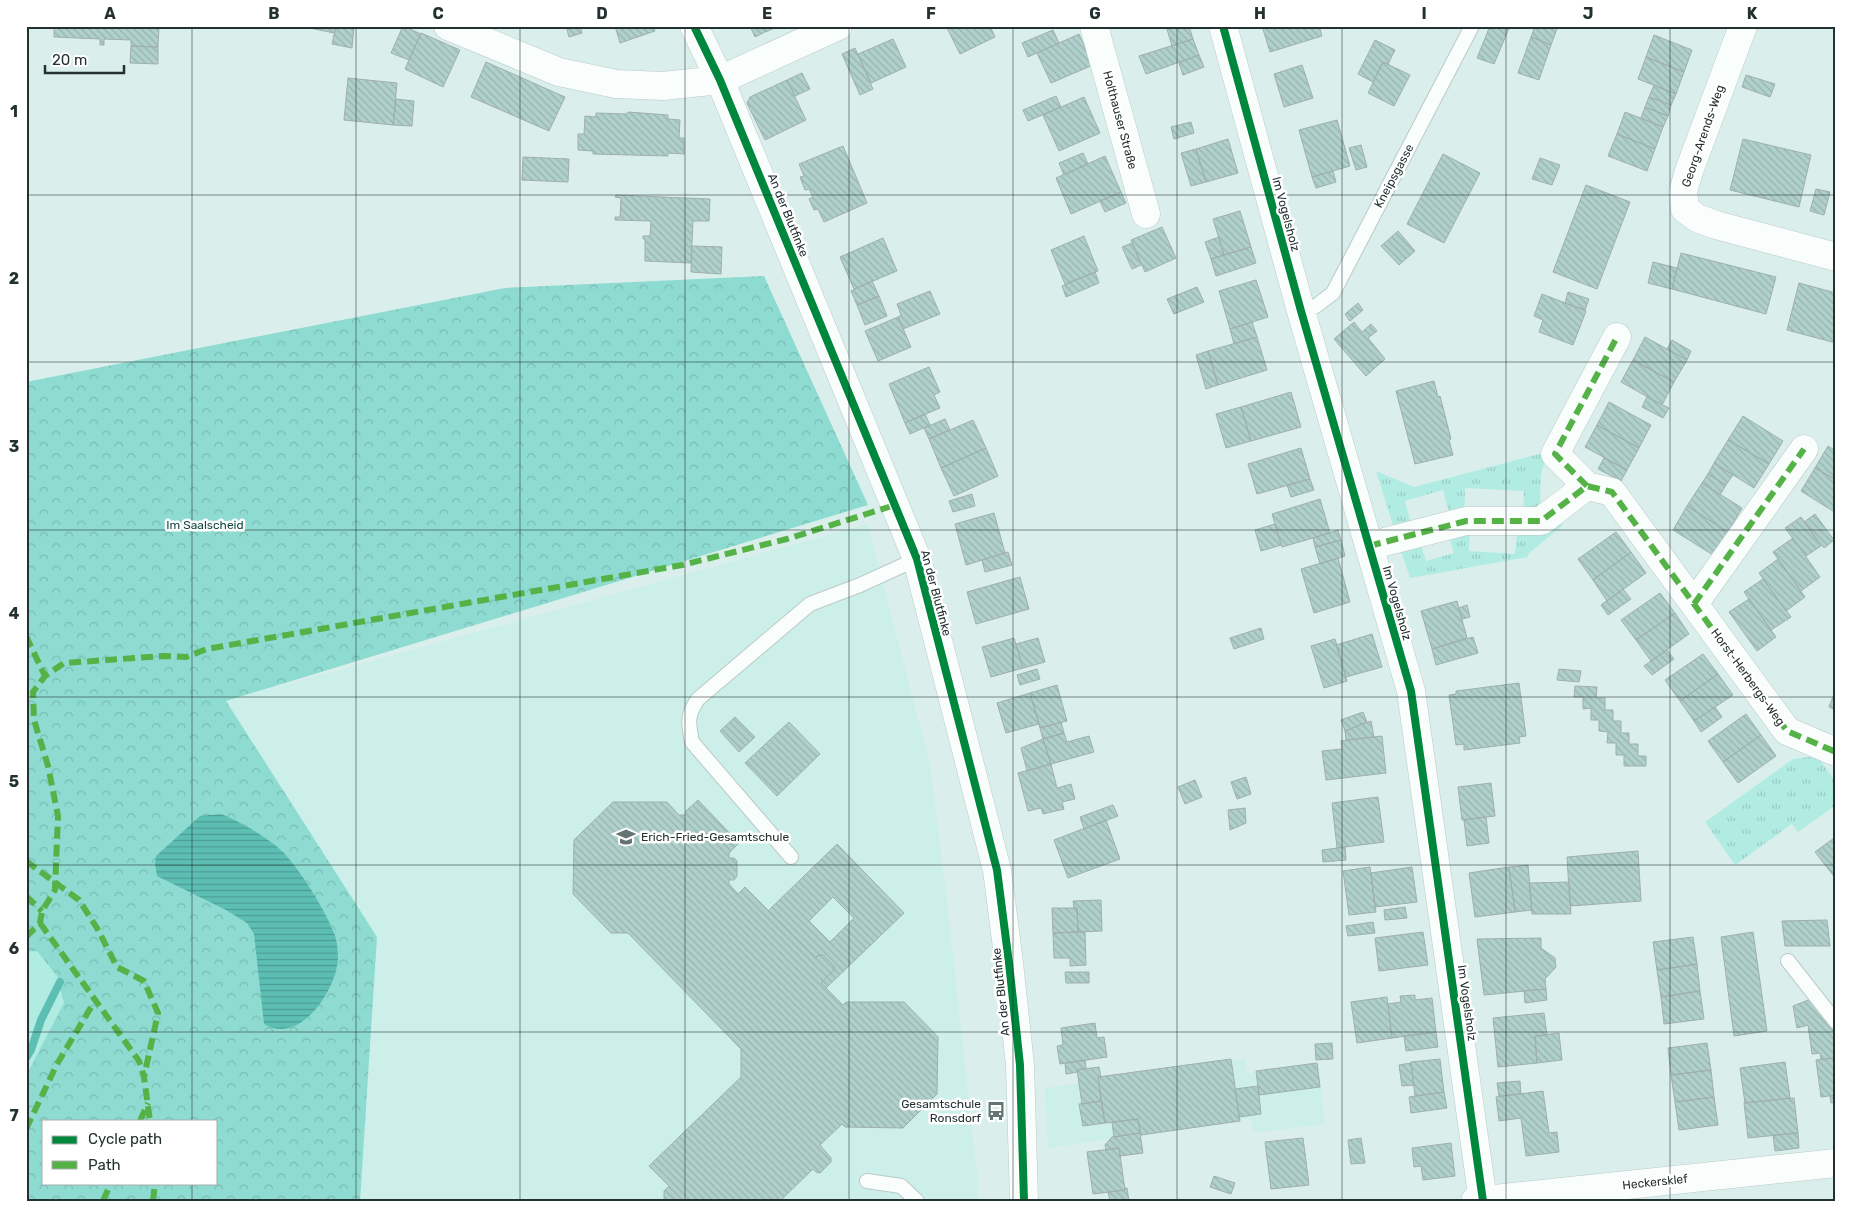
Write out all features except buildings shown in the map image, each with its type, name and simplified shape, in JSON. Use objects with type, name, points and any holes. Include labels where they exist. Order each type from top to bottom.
[{"type":"street","points":[[448,26],[559,72],[616,84],[663,86],[720,80],[838,26]]},
{"type":"street","name":"An der Blutfinke","points":[[694,26],[720,80],[917,559],[997,870],[1010,963],[1020,1065],[1024,1201]]},
{"type":"street","name":"Holthauser Straße","points":[[1094,26],[1146,214]]},
{"type":"street","name":"Im Vogelsholz","points":[[1223,26],[1301,311],[1411,691],[1480,1200]]},
{"type":"street","name":"Georg-Arends-Weg","points":[[1743,26],[1689,171],[1683,192],[1685,209],[1697,218],[1716,225],[1836,258]]},
{"type":"street","points":[[1369,546],[1466,521],[1541,521],[1587,486],[1555,454],[1617,337]]},
{"type":"street","points":[[1694,604],[1804,449]]},
{"type":"street","name":"Horst-Herbergs-Weg","points":[[1587,486],[1612,492],[1787,731],[1836,752]]},
{"type":"street","name":"Heckersklef","points":[[1480,1200],[1836,1163]]},
{"type":"lane","name":"Kneipsgasse","points":[[1301,311],[1316,306],[1333,293],[1472,26]]},
{"type":"lane","points":[[791,857],[692,742],[689,727],[690,711],[698,699],[810,604],[860,585],[917,559]]},
{"type":"lane","points":[[1788,961],[1836,1022]]},
{"type":"lane","points":[[867,1181],[901,1186],[917,1201]]},
{"type":"shaded area","name":"Erich-Fried-Gesamtschule","points":[[868,524],[930,765],[977,1173],[977,1201],[360,1201],[376,937],[226,701]]},
{"type":"shaded area","points":[[221,814],[253,830],[283,852],[312,890],[335,936],[338,959],[331,985],[314,1011],[303,1021],[290,1027],[277,1029],[264,1024],[254,934],[247,923],[226,910],[157,876],[156,856],[200,816]]},
{"type":"shaded area","points":[[1245,1059],[1247,1073],[1318,1063],[1325,1124],[1253,1133],[1251,1118],[1048,1148],[1045,1088]]},
{"type":"green space","name":"Im Saalscheid","points":[[764,276],[868,505],[226,701],[377,937],[360,1201],[26,1201],[26,382],[505,288]]},
{"type":"green space","points":[[1543,453],[1547,456],[1541,473],[1540,506],[1523,519],[1524,491],[1465,488],[1464,518],[1451,521],[1443,490],[1405,501],[1413,531],[1396,535],[1376,471],[1414,487]]},
{"type":"green space","points":[[1551,516],[1563,525],[1528,554],[1528,557],[1410,578],[1398,541],[1418,536],[1426,561],[1454,553],[1445,524],[1470,523],[1469,551],[1515,554],[1518,523]]},
{"type":"green space","points":[[1817,756],[1836,782],[1836,805],[1798,832],[1792,824],[1735,865],[1705,822],[1793,759]]},
{"type":"green space","points":[[37,951],[57,976],[64,1003],[26,1076],[26,952]]},
{"type":"waterway","points":[[26,1058],[31,1050],[41,1020],[60,982]]},
{"type":"marked path","points":[[1587,486],[1555,454],[1617,337]]},
{"type":"marked path","points":[[1694,604],[1804,449]]},
{"type":"marked path","points":[[1369,546],[1466,521],[1541,521],[1587,486],[1612,492],[1787,731],[1836,752]]},
{"type":"marked path","points":[[26,937],[40,923],[42,911],[55,890],[58,816],[48,766],[34,720],[33,692],[45,676],[64,663],[164,656],[186,657],[207,649],[682,565],[787,539],[895,505]]},
{"type":"marked path","points":[[26,636],[45,676]]},
{"type":"marked path","points":[[26,861],[79,900],[97,928],[117,967],[144,981],[158,1013],[144,1077]]},
{"type":"marked path","points":[[26,896],[42,911]]},
{"type":"marked path","points":[[40,923],[139,1061],[144,1077],[150,1120]]},
{"type":"marked path","points":[[26,1129],[57,1064],[96,999]]},
{"type":"marked path","points":[[140,1120],[148,1103]]},
{"type":"marked path","points":[[103,1201],[111,1184]]},
{"type":"marked path","points":[[153,1201],[155,1184]]},
{"type":"cycle path","points":[[694,26],[720,80],[917,559],[997,870],[1020,1065],[1024,1201]]},
{"type":"cycle path","points":[[1223,26],[1301,311],[1411,691],[1483,1201]]},
{"type":"place","name":"Erich-Fried-Gesamtschule","points":[[626,837]]},
{"type":"place","name":"Gesamtschule Ronsdorf","points":[[996,1111]]}]
